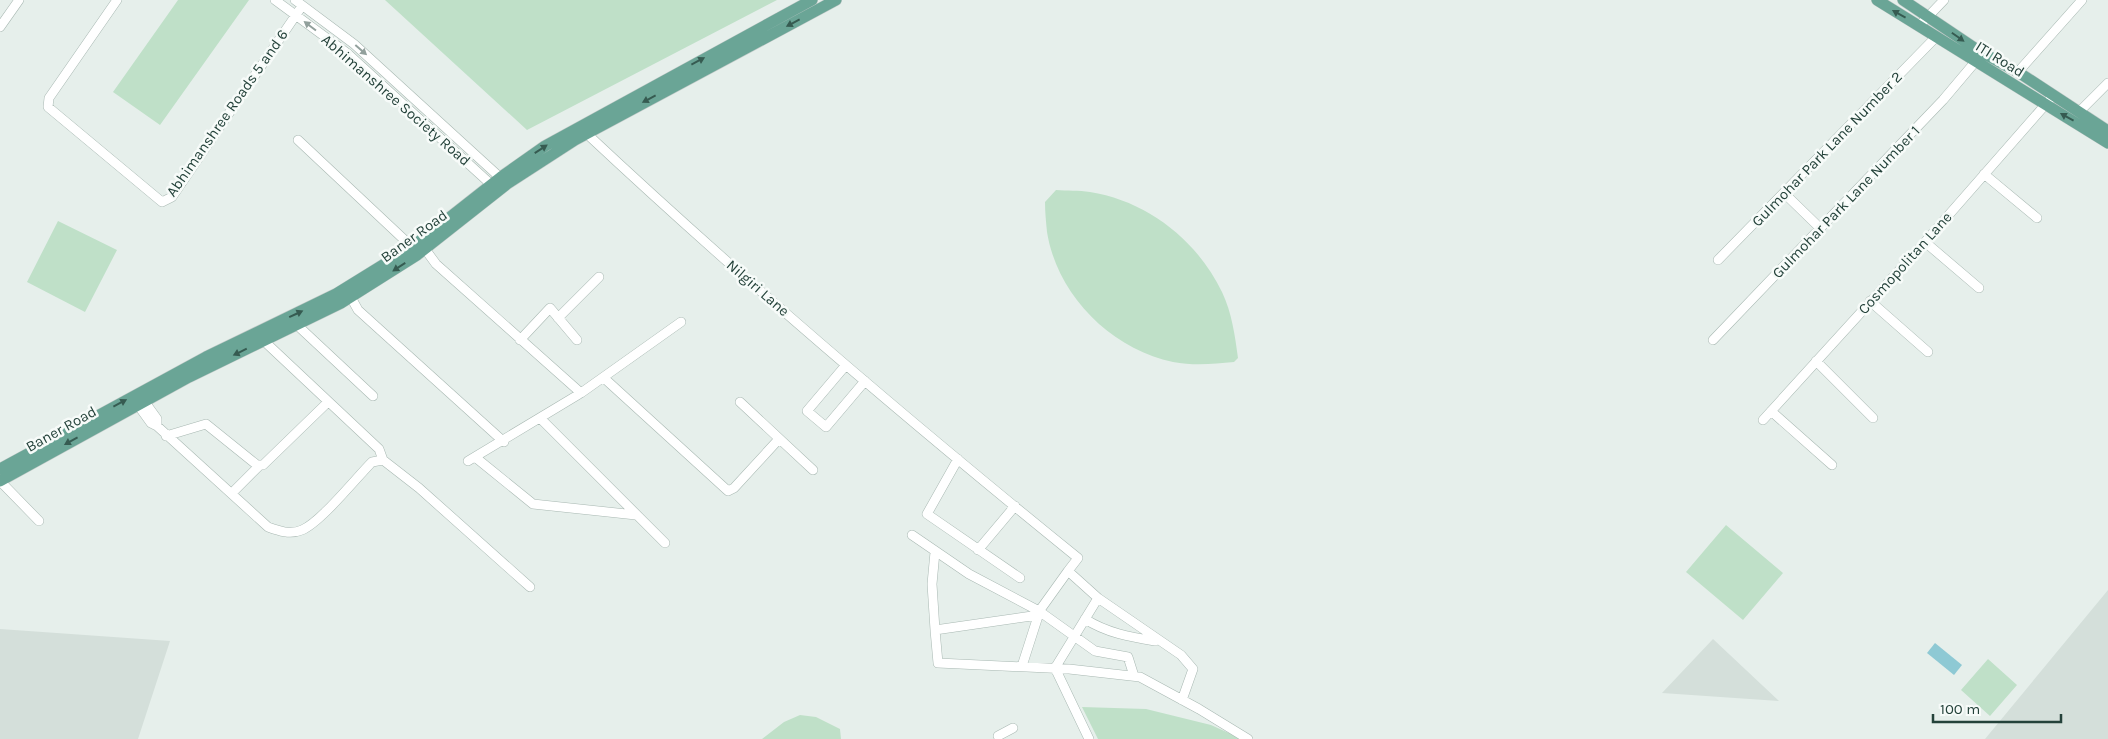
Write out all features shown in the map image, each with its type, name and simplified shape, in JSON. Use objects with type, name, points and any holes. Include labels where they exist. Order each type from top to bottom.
[{"type":"main road","name":"Baner Road","points":[[0,469],[206,357],[317,304],[348,292],[425,249],[545,146],[812,0]]},
{"type":"main road","name":"Baner Road","points":[[0,481],[141,403],[297,325],[412,248],[500,184],[586,133],[836,0]]},
{"type":"main road","name":"ITI Road","points":[[1877,0],[1935,38],[2049,101],[2080,112],[2108,131]]},
{"type":"main road","name":"ITI Road","points":[[1903,0],[1928,15],[1979,52],[2018,72],[2049,101],[2108,144]]},
{"type":"street","points":[[0,27],[19,0]]},
{"type":"street","name":"Abhimanshree Roads 5 and 6","points":[[117,0],[50,98],[48,107],[162,202],[172,197],[295,15]]},
{"type":"street","name":"Abhimanshree Society Road","points":[[275,0],[346,53],[500,184]]},
{"type":"street","points":[[1919,26],[1944,0]]},
{"type":"street","points":[[2018,72],[2082,0]]},
{"type":"street","points":[[295,15],[298,3]]},
{"type":"street","name":"Abhimanshree Society Road","points":[[298,3],[354,44],[500,184]]},
{"type":"street","name":"Gulmohar Park Lane Number 2","points":[[1718,260],[1935,38]]},
{"type":"street","name":"Gulmohar Park Lane Number 1","points":[[1713,340],[1943,100],[1976,61]]},
{"type":"street","points":[[2080,112],[2108,83]]},
{"type":"street","name":"Cosmopolitan Lane","points":[[1763,420],[1925,242],[2049,101]]},
{"type":"street","name":"Nilgiri Lane","points":[[586,133],[648,191],[846,365],[933,440],[1078,558],[1068,571]]},
{"type":"street","points":[[298,140],[412,248]]},
{"type":"street","points":[[1984,174],[2036,218]]},
{"type":"street","points":[[1784,193],[1820,228]]},
{"type":"street","points":[[1925,242],[1979,288]]},
{"type":"street","points":[[425,249],[436,264],[581,393]]},
{"type":"street","points":[[558,318],[599,276]]},
{"type":"street","points":[[348,292],[358,310],[504,442]]},
{"type":"street","points":[[1870,301],[1928,352]]},
{"type":"street","points":[[520,340],[550,308],[577,340]]},
{"type":"street","points":[[636,515],[533,504],[472,459],[504,442],[604,378],[681,322]]},
{"type":"street","points":[[297,325],[372,396]]},
{"type":"street","points":[[264,341],[379,449],[383,460],[419,488],[530,587]]},
{"type":"street","points":[[1816,362],[1873,418]]},
{"type":"street","points":[[846,365],[807,411],[826,427],[865,381]]},
{"type":"street","points":[[604,378],[725,490],[734,488],[780,438]]},
{"type":"street","points":[[232,494],[259,466],[266,464],[328,402]]},
{"type":"street","points":[[740,402],[813,470]]},
{"type":"street","points":[[141,403],[157,419],[158,426],[166,436],[268,527],[282,532],[302,530],[317,519],[372,462],[383,460]]},
{"type":"street","points":[[1771,411],[1832,464]]},
{"type":"street","points":[[540,418],[665,543]]},
{"type":"street","points":[[166,436],[206,424],[259,466]]},
{"type":"street","points":[[958,459],[927,514],[1020,578]]},
{"type":"street","points":[[0,481],[39,521]]},
{"type":"street","points":[[978,550],[1015,506]]},
{"type":"street","points":[[912,535],[969,574],[1039,613],[1095,651],[1128,657],[1134,676]]},
{"type":"street","points":[[935,552],[932,584],[938,663],[1055,668],[1140,677],[1199,709],[1248,739]]},
{"type":"street","points":[[1022,666],[1039,613],[1053,590],[1068,571],[1098,598],[1181,655],[1193,669],[1182,700]]},
{"type":"street","points":[[1055,668],[1098,598]]},
{"type":"street","points":[[935,630],[1039,613]]},
{"type":"street","points":[[1085,619],[1099,628],[1123,636],[1160,642]]},
{"type":"street","points":[[1055,668],[1090,739]]},
{"type":"street","points":[[998,736],[1013,728]]},
{"type":"shaded area","points":[[2108,590],[2108,739],[1985,739]]},
{"type":"shaded area","points":[[0,629],[170,641],[138,739],[0,739]]},
{"type":"shaded area","points":[[1713,639],[1779,701],[1662,693]]},
{"type":"green space","points":[[178,0],[249,0],[160,125],[113,92]]},
{"type":"green space","points":[[385,0],[777,0],[527,130]]},
{"type":"green space","points":[[1056,190],[1090,192],[1131,204],[1168,226],[1184,240],[1199,256],[1222,292],[1231,316],[1238,358],[1234,362],[1211,364],[1173,362],[1150,355],[1129,345],[1109,332],[1090,316],[1062,277],[1053,255],[1047,232],[1045,202]]},
{"type":"green space","points":[[58,221],[117,250],[85,312],[27,282]]},
{"type":"green space","points":[[1726,525],[1783,573],[1743,620],[1686,572]]},
{"type":"green space","points":[[1988,659],[2017,685],[1990,716],[1961,690]]},
{"type":"green space","points":[[1082,707],[1146,709],[1211,725],[1242,739],[1098,739]]},
{"type":"green space","points":[[800,715],[816,717],[840,729],[841,739],[762,739],[784,722]]},
{"type":"water","points":[[1935,643],[1962,665],[1954,675],[1927,653]]}]
